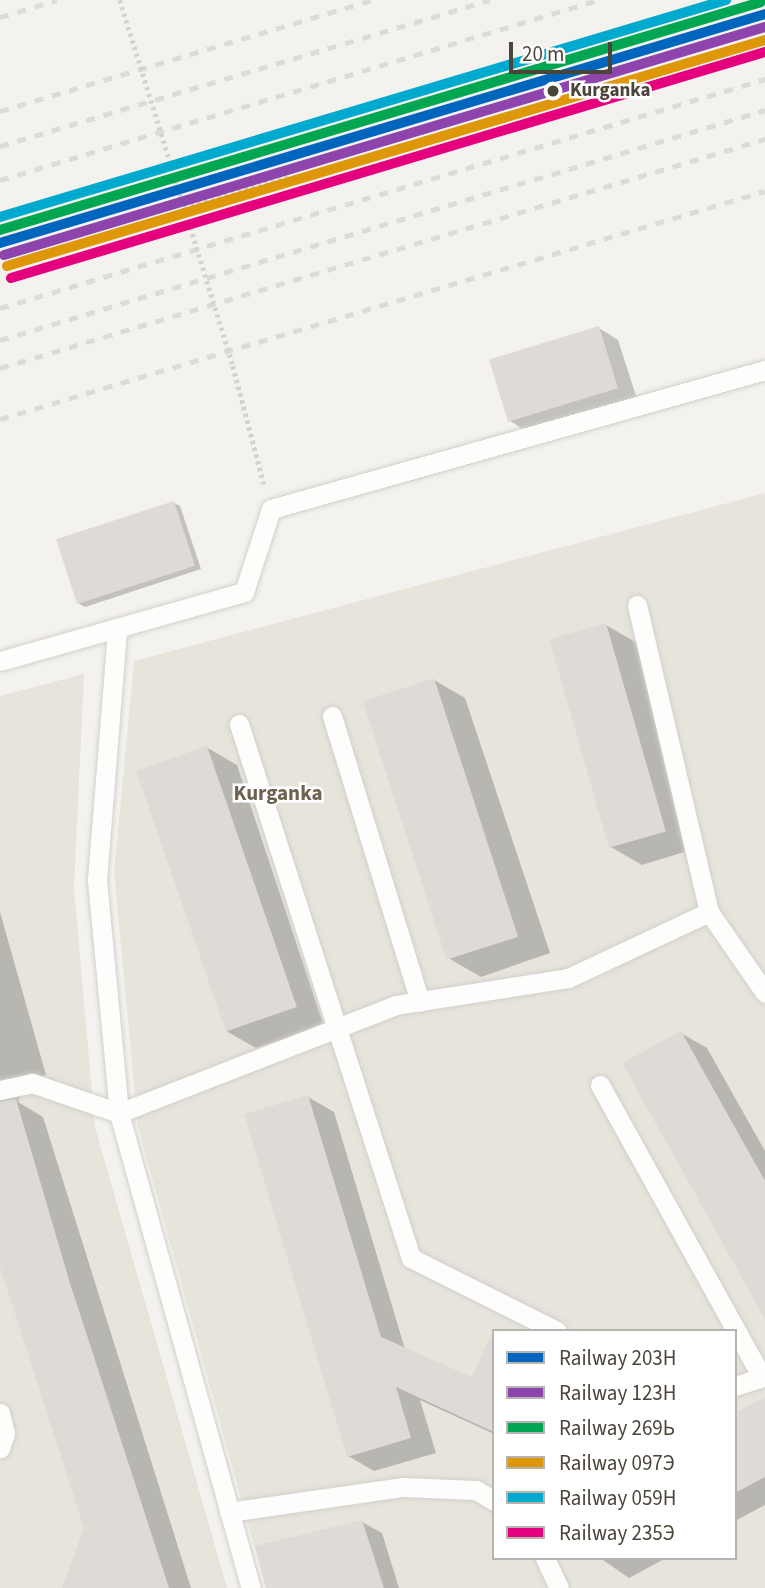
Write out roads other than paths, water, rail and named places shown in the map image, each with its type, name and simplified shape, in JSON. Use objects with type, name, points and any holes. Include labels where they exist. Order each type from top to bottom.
[{"type":"lane","points":[[0,661],[117,631],[243,592],[271,509],[765,370]]},
{"type":"lane","points":[[637,605],[709,912],[765,993]]},
{"type":"lane","points":[[117,631],[97,880],[118,1113],[251,1588]]},
{"type":"lane","points":[[332,716],[420,1002]]},
{"type":"lane","points":[[239,724],[339,1027],[411,1258],[553,1329]]},
{"type":"lane","points":[[0,1090],[32,1083],[118,1113],[396,1005],[568,978],[709,912]]},
{"type":"lane","points":[[600,1085],[737,1329]]},
{"type":"lane","points":[[737,1330],[763,1376],[737,1385]]},
{"type":"lane","points":[[0,1413],[5,1433],[0,1448]]},
{"type":"lane","points":[[229,1512],[403,1487],[476,1490],[492,1500]]},
{"type":"lane","points":[[546,1560],[559,1588]]},
{"type":"railway","points":[[0,17],[57,0]]},
{"type":"railway","points":[[0,111],[373,0]]},
{"type":"railway","points":[[0,146],[490,0]]},
{"type":"railway","points":[[0,180],[598,0]]},
{"type":"railway","points":[[0,308],[765,79]]},
{"type":"railway","points":[[0,340],[765,110]]},
{"type":"railway","points":[[0,368],[765,139]]},
{"type":"railway","points":[[0,419],[765,191]]},
{"type":"rail line","name":"059Н","points":[[0,217],[726,0]]},
{"type":"rail line","name":"269Ь","points":[[0,230],[761,2]]},
{"type":"rail line","name":"203Н","points":[[0,243],[765,14]]},
{"type":"rail line","name":"123Н","points":[[4,255],[765,27]]},
{"type":"rail line","name":"097Э","points":[[7,266],[765,40]]},
{"type":"rail line","name":"235Э","points":[[11,278],[765,52]]},
{"type":"place","name":"Kurganka","points":[[553,91]]},
{"type":"district","name":"Kurganka","points":[[278,793]]}]
